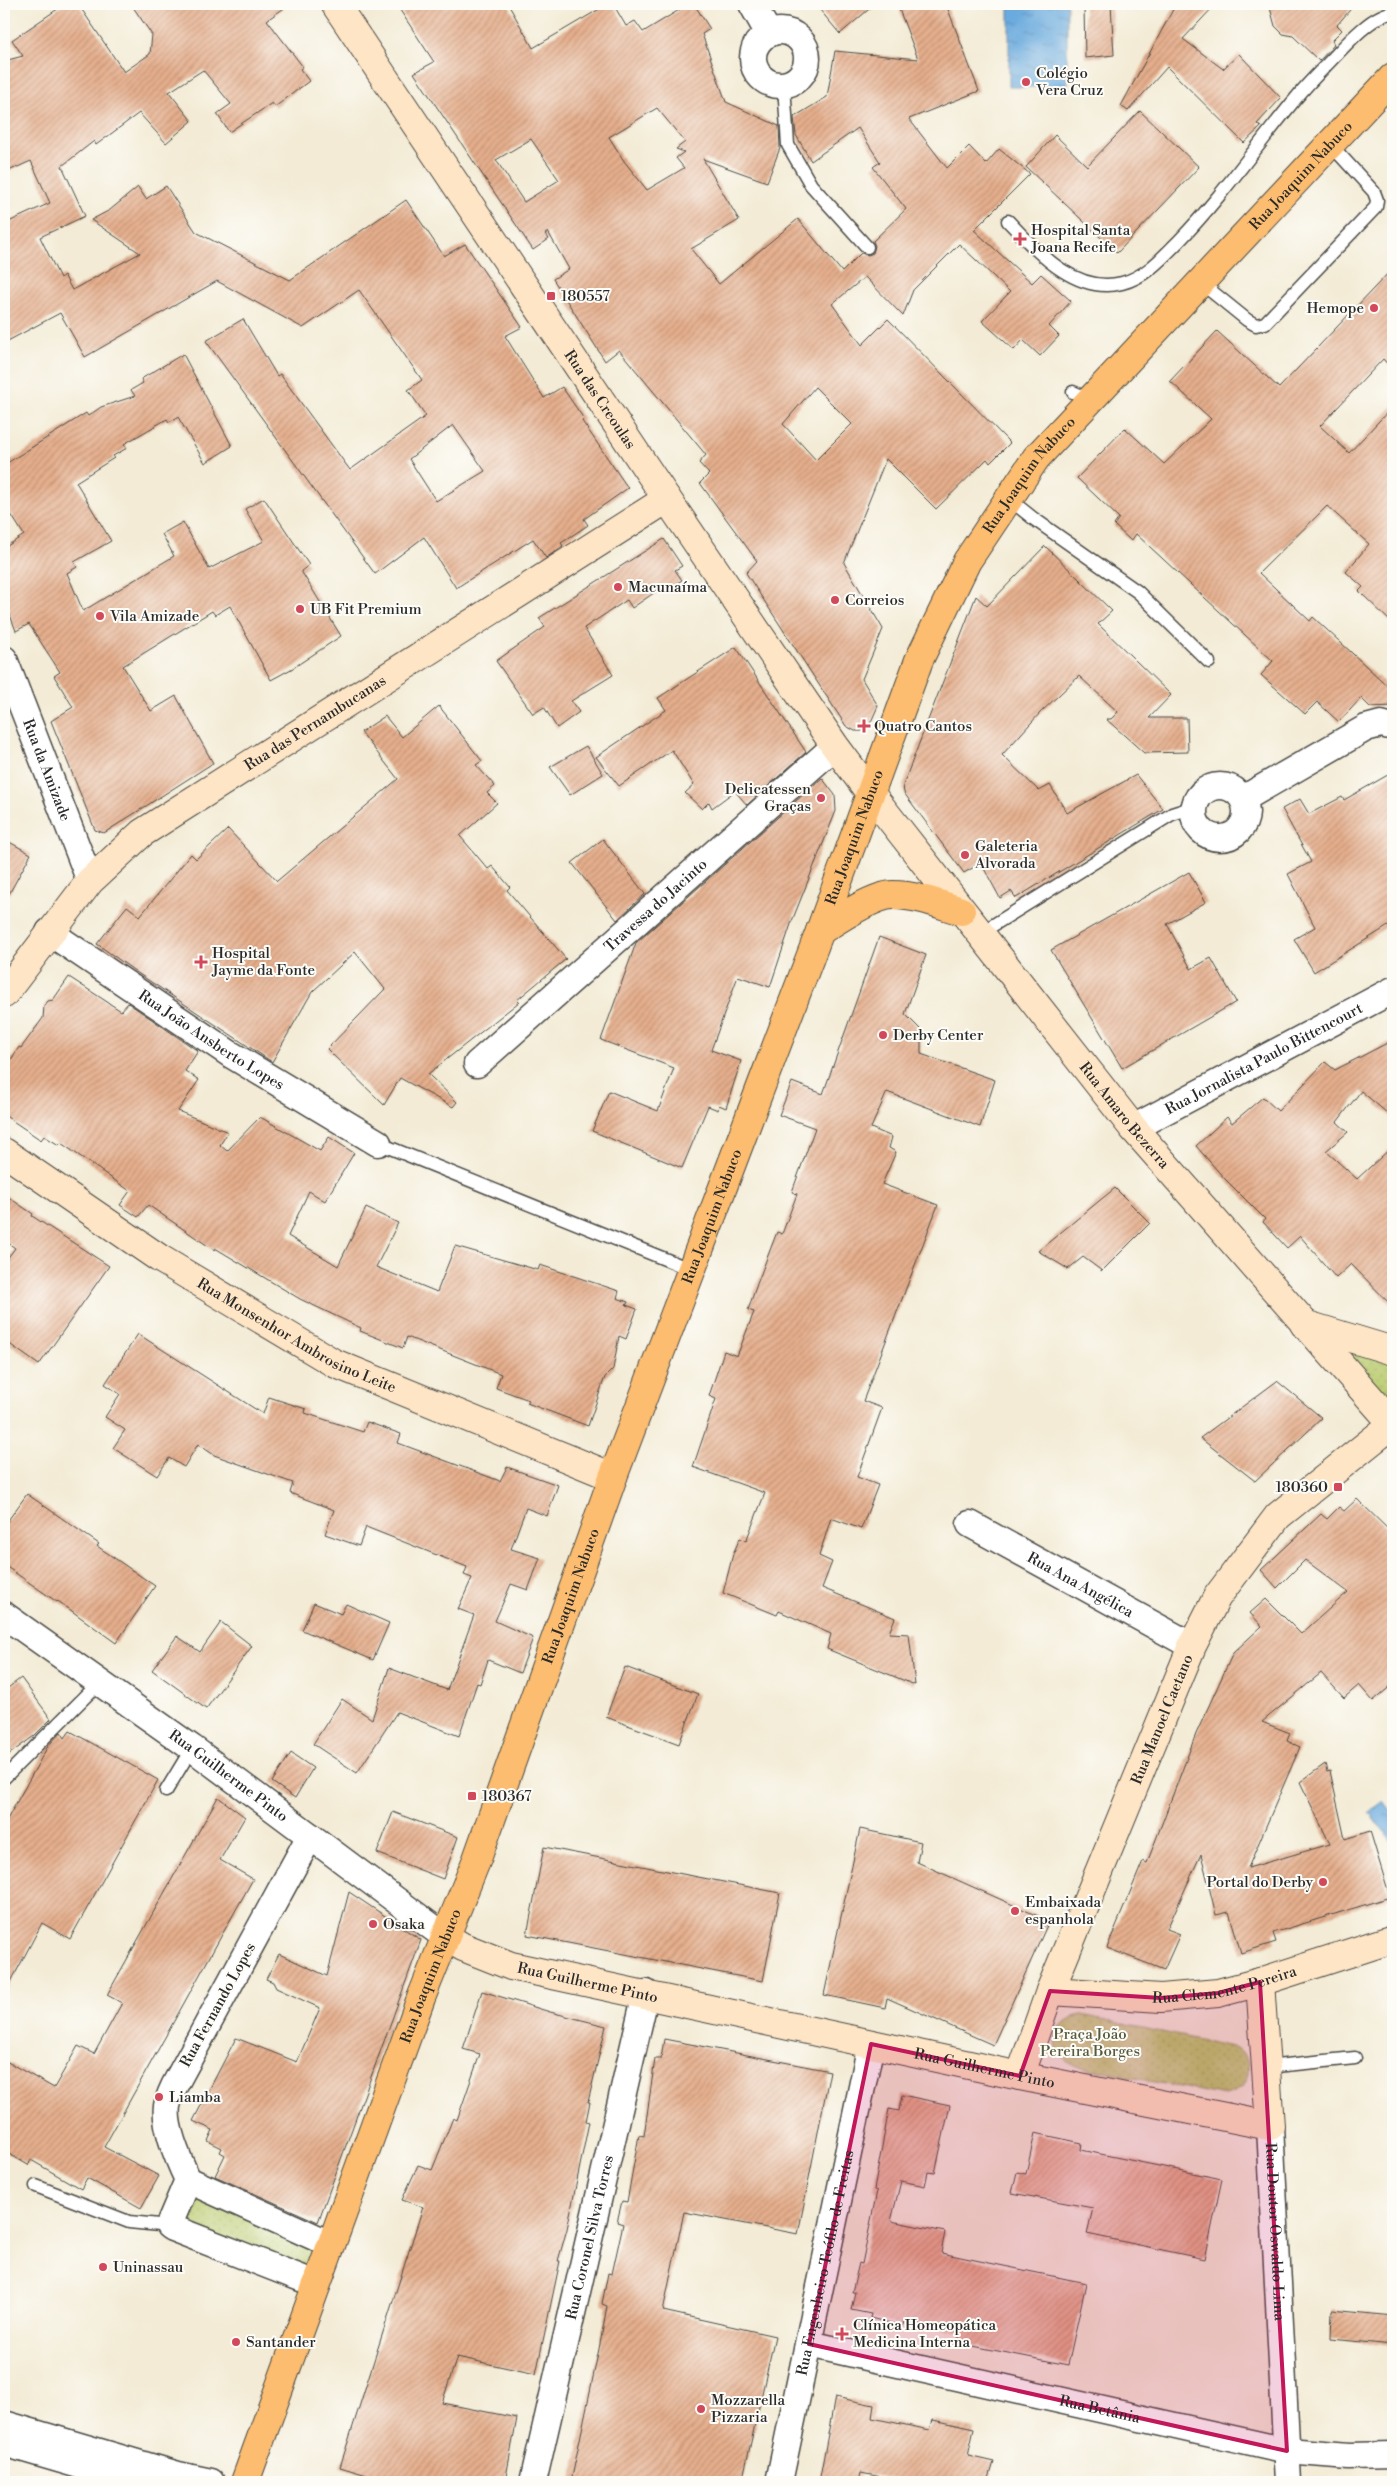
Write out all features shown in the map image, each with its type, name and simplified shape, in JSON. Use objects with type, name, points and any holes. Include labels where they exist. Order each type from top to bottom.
[{"type":"main road","name":"Rua Joaquim Nabuco","points":[[244,2482],[444,1936],[476,1860],[613,1477],[820,930],[919,660],[968,561],[1036,458],[1082,396],[1200,282],[1393,77]]},
{"type":"main road","points":[[820,930],[860,907],[891,895],[928,900],[961,911]]},
{"type":"street","name":"Rua das Creoulas","points":[[335,4],[667,499],[835,746],[870,793]]},
{"type":"street","points":[[752,4],[769,34]]},
{"type":"street","points":[[779,31],[789,33],[798,38],[805,46],[807,56],[806,66],[801,76],[794,82],[784,85],[765,81],[754,66],[756,48],[769,34],[779,31]]},
{"type":"street","name":"Rua das Pernambucanas","points":[[4,994],[90,880],[142,833],[667,499]]},
{"type":"street","name":"Rua da Amizade","points":[[4,659],[90,880]]},
{"type":"street","points":[[1243,799],[1366,728],[1381,724],[1393,727]]},
{"type":"street","name":"Travessa do Jacinto","points":[[477,1064],[835,746]]},
{"type":"street","points":[[1215,786],[1230,787],[1243,799],[1245,818],[1241,827],[1234,833],[1220,838],[1211,836],[1198,825],[1194,807],[1200,795],[1215,786]]},
{"type":"street","name":"Rua Amaro Bezerra","points":[[870,793],[1133,1128],[1393,1424]]},
{"type":"street","name":"Rua João Ansberto Lopes","points":[[49,932],[230,1054],[378,1143]]},
{"type":"street","name":"Rua Jornalista Paulo Bittencourt","points":[[1133,1128],[1393,990]]},
{"type":"street","name":"Rua Monsenhor Ambrosino Leite","points":[[4,1152],[159,1258],[334,1363],[613,1477]]},
{"type":"street","points":[[1304,1324],[1393,1351]]},
{"type":"street","name":"Rua Manoel Caetano","points":[[1020,2076],[1050,1991],[1192,1646],[1217,1597],[1278,1516],[1393,1424]]},
{"type":"street","name":"Rua Ana Angélica","points":[[970,1524],[1192,1646]]},
{"type":"street","name":"Rua Guilherme Pinto","points":[[4,1615],[192,1748],[444,1936],[463,1947],[511,1966],[646,1993],[1020,2076],[1270,2126]]},
{"type":"street","name":"Rua Fernando Lopes","points":[[188,2180],[176,2154],[169,2124],[167,2108],[170,2095],[310,1836]]},
{"type":"street","name":"Rua Clemente Pereira","points":[[1050,1991],[1161,1998],[1218,1993],[1260,1982],[1393,1939]]},
{"type":"street","name":"Rua Doutor Oswaldo Lima","points":[[1260,1982],[1270,2126],[1288,2482]]},
{"type":"street","name":"Rua Coronel Silva Torres","points":[[533,2482],[646,1993]]},
{"type":"street","name":"Rua Engenheiro Teófilo de Freitas","points":[[779,2482],[871,2044]]},
{"type":"street","points":[[316,2284],[180,2232],[169,2226],[188,2180],[330,2244]]},
{"type":"street","name":"Rua Betânia","points":[[809,2344],[1287,2451],[1349,2456],[1393,2455]]},
{"type":"street","points":[[4,2424],[178,2475],[211,2482]]},
{"type":"street","points":[[4,2443],[137,2482]]},
{"type":"lane","points":[[1008,221],[1063,272],[1081,280],[1101,284],[1122,284],[1144,275],[1199,220],[1234,180],[1298,96],[1347,43],[1374,20],[1388,13],[1393,13]]},
{"type":"lane","points":[[784,85],[788,145],[812,186],[867,247]]},
{"type":"lane","points":[[1200,282],[1247,320],[1256,325],[1265,322],[1376,207],[1377,200],[1374,192],[1330,144]]},
{"type":"lane","points":[[1009,499],[1034,520],[1138,592],[1209,662]]},
{"type":"lane","points":[[980,934],[1172,814],[1194,807]]},
{"type":"lane","points":[[378,1143],[692,1270]]},
{"type":"lane","points":[[4,1778],[99,1682]]},
{"type":"lane","points":[[166,1791],[192,1748]]},
{"type":"lane","points":[[1266,2067],[1355,2058]]},
{"type":"lane","points":[[36,2186],[129,2222],[169,2226]]},
{"type":"highlighted area","points":[[1260,1982],[1287,2451],[809,2344],[871,2044],[1020,2076],[1050,1991],[1161,1998],[1218,1993]]},
{"type":"green space","points":[[1354,1334],[1393,1348],[1393,1419],[1335,1356]]},
{"type":"green space","name":"Praça João Pereira Borges","points":[[1082,2015],[1237,2048],[1247,2061],[1248,2075],[1240,2088],[1225,2096],[1074,2066],[1065,2060],[1060,2053],[1056,2045],[1056,2037],[1064,2023]]},
{"type":"green space","points":[[196,2188],[330,2244],[316,2284],[181,2223]]},
{"type":"water","points":[[1009,4],[1067,4],[1067,87],[1009,87]]},
{"type":"water","points":[[1384,1801],[1393,1813],[1392,1843],[1369,1812]]},
{"type":"building","points":[[65,4],[78,4],[124,72],[150,54],[152,35],[131,4],[290,4],[267,20],[303,67],[300,69],[309,81],[275,107],[272,103],[229,132],[217,114],[231,104],[203,70],[169,92],[192,121],[166,143],[139,113],[96,145],[94,141],[62,166],[85,216],[40,237],[60,278],[64,275],[72,290],[140,253],[91,220],[110,210],[138,187],[146,199],[166,186],[196,232],[290,280],[406,200],[444,256],[465,244],[522,327],[505,336],[544,398],[562,387],[584,419],[582,421],[628,488],[584,519],[588,525],[561,543],[563,546],[546,558],[533,539],[456,588],[424,537],[375,574],[206,341],[243,319],[277,376],[280,374],[350,470],[426,416],[408,390],[422,380],[359,290],[303,328],[217,281],[85,357],[60,313],[4,343],[4,224],[50,203],[31,161],[4,173],[4,61],[23,56],[12,40]],"holes":[[[453,425],[485,471],[436,501],[409,459]]]},
{"type":"building","points":[[396,4],[508,4],[533,48],[608,4],[613,4],[626,26],[635,21],[643,32],[689,4],[694,4],[710,29],[702,34],[726,102],[779,126],[780,148],[767,182],[703,159],[739,220],[691,249],[719,284],[798,219],[842,272],[861,253],[868,255],[873,253],[875,246],[873,241],[906,209],[873,167],[880,162],[858,128],[811,161],[796,135],[794,117],[827,97],[835,51],[918,59],[897,4],[946,4],[979,91],[909,119],[947,168],[969,146],[986,164],[999,149],[1030,174],[974,230],[1032,283],[1041,274],[1071,301],[1049,326],[1059,336],[1040,356],[1023,340],[1014,350],[982,321],[1010,292],[959,244],[913,290],[903,316],[865,277],[832,304],[862,345],[888,319],[1010,443],[990,463],[987,459],[936,509],[886,459],[844,563],[883,629],[862,679],[878,706],[870,724],[862,731],[855,731],[846,726],[746,573],[757,561],[700,483],[709,474],[699,463],[706,455],[619,350],[605,361],[553,279],[569,269],[548,232],[545,234],[549,239],[533,250],[414,73],[434,62]],"holes":[[[657,108],[685,142],[676,149],[684,152],[676,158],[684,168],[647,190],[624,161],[609,137]],[[531,139],[559,180],[524,202],[496,160]],[[815,387],[852,424],[816,460],[783,424]]]},
{"type":"building","points":[[815,4],[875,4],[840,34]]},
{"type":"building","points":[[1176,4],[1216,4],[1183,39],[1223,69],[1239,54],[1281,98],[1257,124],[1261,127],[1244,143],[1167,67],[1128,111],[1121,106]]},
{"type":"building","points":[[1269,4],[1355,4],[1337,25],[1342,30],[1332,40],[1334,45],[1319,61],[1293,36],[1283,34],[1275,26]]},
{"type":"building","points":[[1111,5],[1114,55],[1085,58],[1084,6]]},
{"type":"building","points":[[1140,111],[1199,167],[1117,253],[1026,167],[1055,135],[1087,166]]},
{"type":"building","points":[[1393,268],[1393,370],[1383,359],[1320,426],[1349,453],[1393,406],[1393,624],[1359,591],[1363,587],[1346,572],[1369,544],[1327,506],[1259,573],[1310,621],[1313,617],[1393,691],[1393,706],[1370,707],[1361,698],[1339,722],[1317,702],[1305,714],[1261,675],[1273,661],[1136,534],[1131,541],[1114,525],[1119,518],[1077,478],[1125,428],[1164,464],[1211,419],[1170,381],[1217,331],[1279,388]]},
{"type":"building","points":[[183,354],[232,446],[205,463],[178,417],[169,422],[167,419],[124,444],[127,448],[76,482],[111,541],[74,562],[77,567],[67,573],[83,611],[174,556],[162,534],[183,522],[209,569],[264,541],[245,509],[264,498],[309,565],[301,571],[341,636],[293,668],[271,680],[230,606],[215,615],[212,611],[123,666],[151,711],[176,696],[213,763],[104,833],[95,830],[51,721],[73,707],[54,676],[60,672],[29,624],[16,631],[4,599],[4,548],[24,535],[4,503],[4,465],[86,413],[88,416],[101,407],[135,396],[131,390],[143,383],[141,379]]},
{"type":"building","points":[[664,539],[682,566],[675,570],[682,580],[664,592],[661,588],[632,608],[627,600],[584,628],[613,675],[571,701],[579,712],[557,728],[544,707],[533,714],[496,661],[545,627],[539,618]]},
{"type":"building","points":[[1045,546],[1112,611],[1098,624],[1171,695],[1149,718],[1187,718],[1188,752],[1144,753],[1106,719],[1111,719],[1118,712],[1079,676],[1040,713],[1002,755],[1039,791],[1050,785],[1067,813],[1136,775],[1163,809],[1016,898],[1011,891],[1000,898],[981,863],[964,873],[904,793],[903,785],[976,596],[987,606]]},
{"type":"building","points":[[736,647],[806,752],[747,805],[735,791],[712,808],[709,802],[702,809],[685,793],[694,785],[672,750],[619,786],[596,757],[666,710],[658,698]]},
{"type":"building","points":[[439,706],[482,761],[476,765],[495,786],[487,793],[497,803],[460,836],[488,869],[492,866],[510,887],[507,890],[566,959],[517,1000],[519,1002],[428,1074],[457,1102],[453,1107],[400,1078],[384,1105],[327,1049],[385,989],[355,952],[312,992],[272,1062],[97,944],[127,906],[140,916],[191,854],[196,859],[228,829],[277,881],[398,779],[361,732],[385,716],[402,737]]},
{"type":"building","points":[[586,746],[603,774],[570,795],[550,767]]},
{"type":"building","points":[[1393,772],[1393,923],[1314,972],[1294,939],[1315,927],[1288,874],[1311,862],[1282,809],[1300,799],[1309,814],[1342,797],[1344,800]]},
{"type":"building","points":[[822,778],[835,795],[836,811],[792,921],[770,987],[738,976],[711,1050],[741,1061],[726,1108],[719,1105],[718,1110],[708,1106],[682,1168],[592,1131],[609,1091],[658,1111],[674,1068],[601,1040],[636,943]]},
{"type":"building","points":[[4,839],[31,854],[4,903]]},
{"type":"building","points":[[603,839],[645,894],[617,920],[572,863]]},
{"type":"building","points":[[1189,872],[1206,902],[1167,924],[1191,969],[1211,958],[1236,1002],[1122,1068],[1051,950]]},
{"type":"building","points":[[879,937],[926,955],[905,1014],[921,1030],[921,1054],[995,1080],[980,1127],[887,1092],[871,1128],[892,1137],[889,1148],[896,1152],[882,1184],[938,1205],[863,1401],[882,1408],[857,1477],[878,1485],[861,1529],[831,1518],[819,1556],[832,1562],[822,1588],[895,1618],[889,1633],[909,1634],[915,1685],[827,1649],[831,1634],[779,1611],[777,1615],[723,1593],[733,1554],[740,1538],[746,1541],[765,1493],[693,1467],[716,1399],[709,1396],[724,1351],[737,1356],[754,1312],[748,1310],[777,1232],[782,1234],[797,1194],[792,1192],[815,1128],[779,1115],[792,1082],[823,1094]]},
{"type":"building","points":[[69,977],[121,1011],[128,1003],[198,1051],[185,1071],[199,1080],[178,1111],[228,1132],[220,1145],[227,1151],[260,1117],[320,1151],[329,1137],[354,1153],[325,1201],[309,1191],[288,1236],[338,1266],[366,1208],[398,1223],[376,1267],[437,1292],[455,1246],[538,1270],[540,1265],[619,1291],[617,1298],[628,1302],[626,1305],[637,1309],[626,1339],[619,1336],[613,1369],[605,1377],[588,1426],[527,1403],[529,1400],[496,1388],[501,1374],[407,1337],[403,1348],[360,1331],[361,1328],[300,1299],[215,1248],[214,1250],[148,1205],[138,1217],[120,1205],[130,1191],[61,1143],[59,1145],[44,1136],[41,1140],[4,1115],[4,1071],[19,1047],[21,1048],[43,1018],[44,1006],[48,1001],[53,1000]]},
{"type":"building","points":[[1393,1040],[1393,1118],[1361,1091],[1337,1122],[1348,1132],[1326,1151],[1357,1179],[1393,1146],[1393,1307],[1351,1264],[1336,1278],[1300,1236],[1287,1248],[1263,1222],[1265,1219],[1224,1178],[1196,1146],[1227,1117],[1232,1123],[1263,1097],[1278,1111],[1325,1062],[1335,1070]]},
{"type":"building","points":[[1115,1188],[1150,1223],[1102,1271],[1083,1257],[1068,1269],[1038,1251]]},
{"type":"building","points":[[4,1194],[33,1214],[32,1216],[109,1266],[39,1365],[4,1340],[4,1263],[15,1248],[4,1240]]},
{"type":"building","points":[[138,1334],[263,1414],[269,1397],[306,1409],[305,1413],[363,1432],[367,1422],[401,1434],[398,1443],[500,1481],[507,1467],[558,1485],[547,1516],[526,1508],[511,1549],[540,1558],[528,1590],[511,1584],[495,1621],[533,1638],[520,1673],[488,1660],[480,1684],[477,1683],[459,1736],[397,1712],[357,1773],[313,1744],[342,1699],[372,1719],[389,1668],[447,1690],[474,1615],[458,1609],[472,1578],[464,1575],[467,1567],[366,1527],[359,1546],[325,1534],[334,1510],[290,1493],[293,1483],[214,1455],[198,1444],[184,1467],[169,1458],[157,1476],[113,1448],[125,1430],[105,1417],[120,1394],[105,1384]]},
{"type":"building","points":[[1277,1381],[1322,1418],[1255,1481],[1200,1438]]},
{"type":"building","points":[[27,1494],[155,1586],[116,1643],[4,1565],[4,1526]]},
{"type":"building","points":[[1357,1499],[1393,1534],[1393,1684],[1373,1701],[1359,1685],[1344,1698],[1321,1673],[1262,1722],[1290,1733],[1287,1741],[1300,1747],[1248,1868],[1330,1844],[1300,1782],[1325,1764],[1327,1772],[1330,1771],[1345,1839],[1370,1831],[1390,1897],[1273,1933],[1276,1942],[1241,1953],[1229,1912],[1216,1915],[1201,1854],[1167,1929],[1180,1934],[1164,1970],[1107,1948],[1143,1861],[1147,1863],[1196,1734],[1233,1653],[1262,1626],[1250,1613],[1266,1599],[1301,1634],[1348,1592],[1305,1560],[1277,1588],[1261,1570],[1321,1514],[1327,1519],[1339,1507],[1344,1511]]},
{"type":"building","points":[[314,1603],[341,1614],[346,1604],[389,1623],[373,1660],[302,1630]]},
{"type":"building","points":[[221,1622],[252,1646],[206,1709],[152,1670],[177,1636],[200,1652]]},
{"type":"building","points":[[625,1667],[698,1694],[679,1744],[606,1717]]},
{"type":"building","points":[[21,1678],[51,1719],[34,1736],[4,1758],[4,1691]]},
{"type":"building","points":[[70,1731],[158,1780],[70,1939],[42,1923],[4,1995],[4,1825],[48,1746],[61,1732],[65,1738]]},
{"type":"building","points":[[291,1753],[313,1768],[295,1798],[272,1782]]},
{"type":"building","points":[[218,1797],[245,1817],[220,1860],[253,1879],[104,2147],[159,2176],[141,2208],[87,2178],[81,2189],[31,2160],[28,2165],[4,2151],[4,2060],[54,2088],[78,2046],[94,2054],[122,2003],[107,1995]]},
{"type":"building","points":[[393,1812],[458,1837],[443,1879],[377,1853]]},
{"type":"building","points":[[860,1829],[921,1842],[917,1862],[1049,1921],[993,2045],[887,1998],[885,2008],[824,1995]]},
{"type":"building","points":[[544,1847],[780,1893],[763,1981],[527,1935]]},
{"type":"building","points":[[349,1892],[421,1940],[318,2222],[215,2176],[225,2155],[220,2152],[222,2148],[208,2141],[213,2130],[193,2121],[236,2038],[297,2062],[320,2008],[276,1988],[273,1982],[266,1979],[279,1954],[327,1976]]},
{"type":"building","points":[[482,1991],[550,2012],[606,2026],[588,2102],[590,2102],[586,2121],[589,2122],[567,2229],[558,2261],[560,2261],[536,2374],[457,2357],[442,2403],[517,2418],[505,2482],[390,2482],[340,2467],[423,2207],[402,2200],[418,2165],[432,2170],[453,2118],[457,2120],[480,2054],[463,2049]]},
{"type":"building","points":[[664,2039],[830,2071],[798,2234],[684,2212],[663,2311],[775,2336],[742,2482],[571,2482],[607,2306],[602,2304],[608,2273],[612,2274],[623,2224],[617,2222],[622,2201],[627,2202],[639,2135],[644,2136],[655,2059],[661,2059]]},
{"type":"building","points":[[902,2095],[950,2105],[935,2173],[928,2172],[925,2186],[901,2181],[891,2221],[945,2232],[941,2253],[1086,2283],[1068,2365],[958,2343],[960,2332],[904,2321],[903,2326],[870,2318],[871,2314],[851,2310],[855,2292],[852,2292],[859,2263],[862,2264],[877,2191],[874,2190],[889,2109],[899,2111]]},
{"type":"building","points":[[1035,2133],[1082,2143],[1081,2150],[1222,2179],[1205,2259],[1087,2234],[1093,2208],[1012,2193],[1017,2172],[1026,2174]]},
{"type":"building","points":[[1332,2310],[1393,2316],[1393,2345],[1331,2339]]},
{"type":"building","points":[[835,2397],[874,2405],[872,2418],[930,2430],[933,2420],[974,2429],[968,2456],[994,2462],[988,2482],[907,2482],[861,2473],[859,2482],[819,2482]]},
{"type":"place","name":"Colégio Vera Cruz","points":[[1026,82]]},
{"type":"place","name":"Hospital Santa Joana Recife","points":[[1020,239]]},
{"type":"place","name":"180557","points":[[551,296]]},
{"type":"place","name":"Hemope","points":[[1374,308]]},
{"type":"place","name":"Macunaíma","points":[[618,587]]},
{"type":"place","name":"Correios","points":[[835,600]]},
{"type":"place","name":"UB Fit Premium","points":[[300,609]]},
{"type":"place","name":"Vila Amizade","points":[[100,616]]},
{"type":"place","name":"Quatro Cantos","points":[[864,726]]},
{"type":"place","name":"Delicatessen Graças","points":[[821,798]]},
{"type":"place","name":"Galeteria Alvorada","points":[[965,855]]},
{"type":"place","name":"Hospital Jayme da Fonte","points":[[201,962]]},
{"type":"place","name":"Derby Center","points":[[883,1035]]},
{"type":"place","name":"180360","points":[[1338,1487]]},
{"type":"place","name":"180367","points":[[472,1796]]},
{"type":"place","name":"Portal do Derby","points":[[1323,1882]]},
{"type":"place","name":"Embaixada espanhola","points":[[1015,1911]]},
{"type":"place","name":"Osaka","points":[[373,1924]]},
{"type":"place","name":"Liamba","points":[[159,2097]]},
{"type":"place","name":"Uninassau","points":[[103,2267]]},
{"type":"place","name":"Clínica Homeopática Medicina Interna","points":[[842,2334]]},
{"type":"place","name":"Santander","points":[[236,2342]]},
{"type":"place","name":"Mozzarella Pizzaria","points":[[701,2409]]}]
